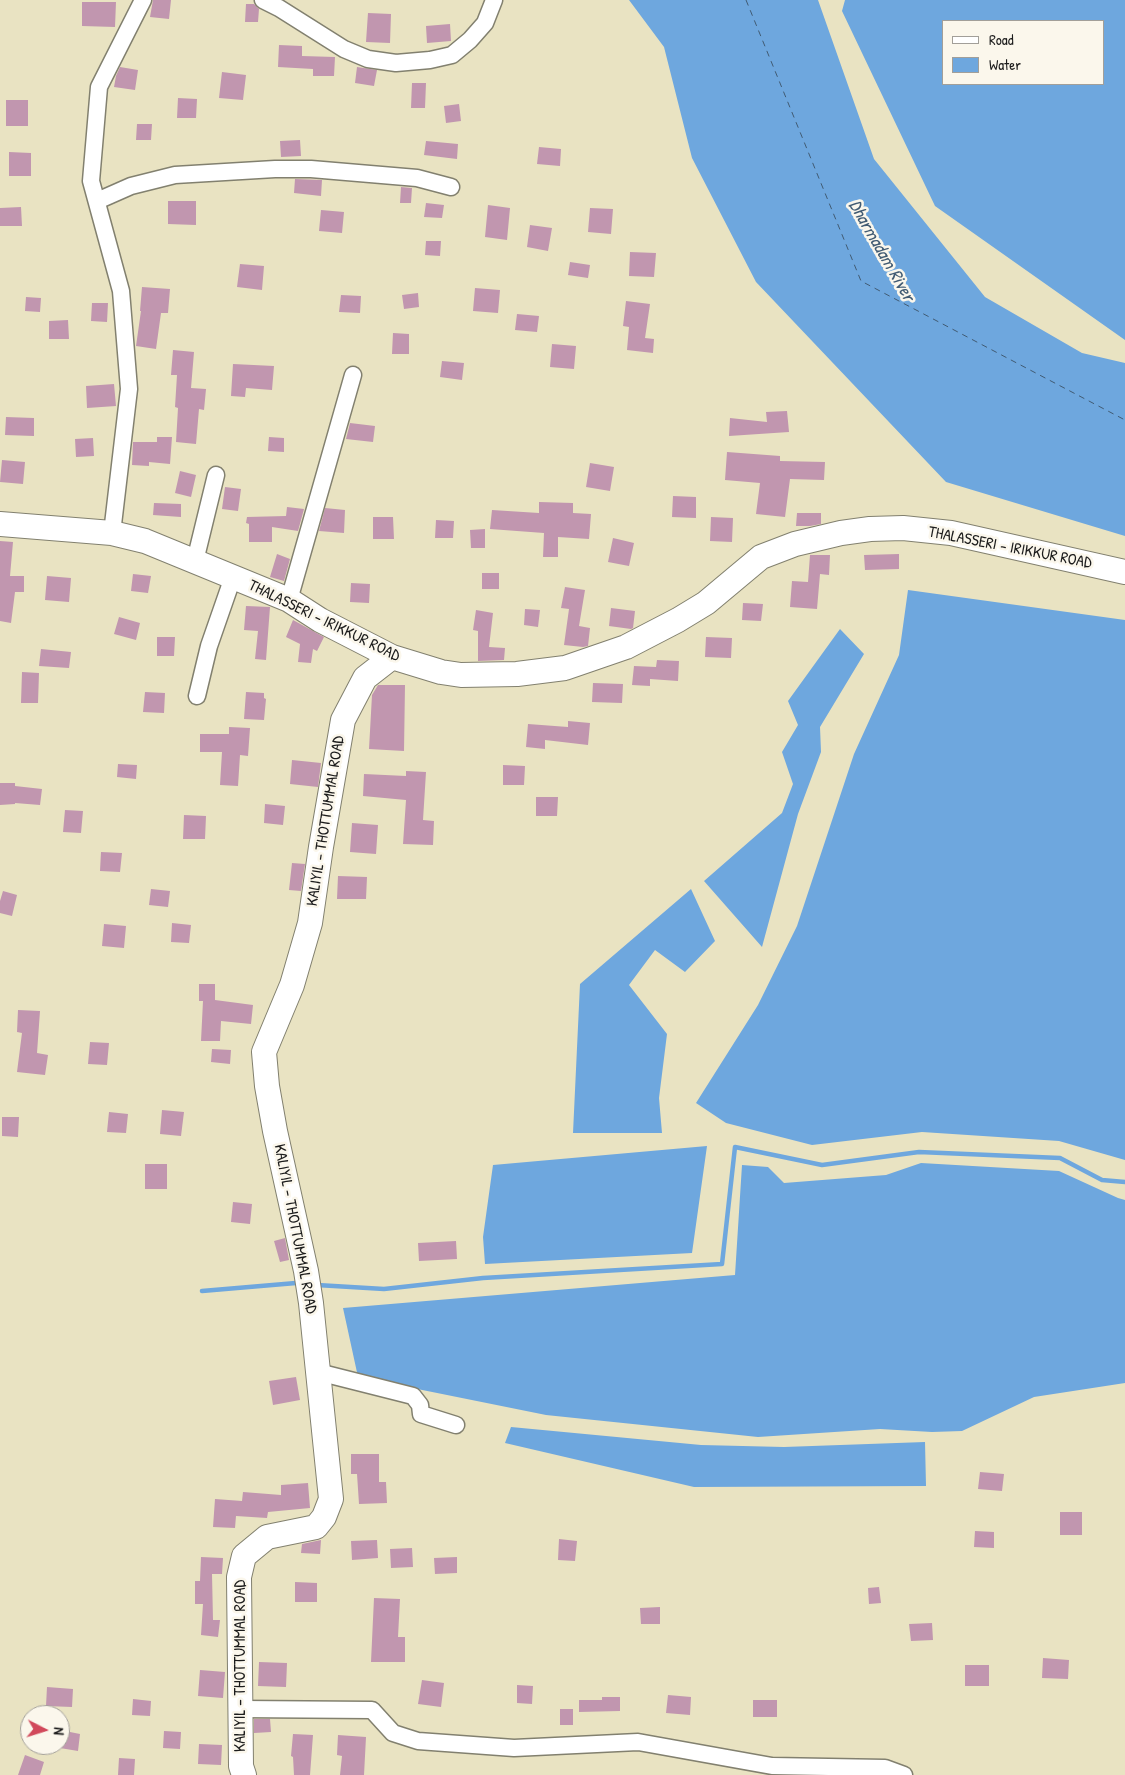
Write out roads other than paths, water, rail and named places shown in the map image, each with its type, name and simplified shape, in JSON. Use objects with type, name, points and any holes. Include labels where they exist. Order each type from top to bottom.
[{"type":"main road","name":"THALASSERI - IRIKKUR ROAD","points":[[0,524],[112,533],[145,541],[289,600],[320,620],[392,656],[441,672],[461,676],[517,674],[565,668],[626,646],[678,620],[706,603],[761,557],[795,544],[870,529],[903,528],[951,533],[1125,572]]},
{"type":"main road","name":"KALIYIL - THOTTUMMAL ROAD","points":[[244,1775],[241,1766],[239,1577],[244,1556],[267,1537],[316,1527],[324,1518],[331,1500],[306,1271],[275,1131],[264,1052],[292,985],[310,923],[343,720],[365,678],[392,656]]},
{"type":"street","points":[[112,533],[129,389],[121,292],[91,181],[99,87],[142,0]]},
{"type":"street","points":[[263,0],[344,49],[368,58],[396,63],[430,60],[452,55],[470,40],[484,23],[494,0]]},
{"type":"street","points":[[97,201],[131,186],[175,175],[274,169],[311,169],[417,178],[451,187]]},
{"type":"street","points":[[289,600],[353,375]]},
{"type":"street","points":[[195,560],[216,475]]},
{"type":"street","points":[[197,696],[209,646],[233,577]]},
{"type":"street","points":[[318,1372],[413,1396],[420,1404],[421,1414],[456,1425]]},
{"type":"street","points":[[240,1709],[372,1710],[394,1733],[418,1741],[514,1748],[638,1742],[772,1766],[885,1768],[904,1775]]},
{"type":"water","name":"Dharmadam River","points":[[629,0],[818,0],[874,159],[985,297],[1082,353],[1125,363],[1125,536],[946,482],[756,282],[692,158],[664,47]]},
{"type":"water","points":[[845,0],[1125,0],[1125,340],[935,206],[842,11]]},
{"type":"water","points":[[908,590],[1125,620],[1125,1160],[1059,1141],[922,1132],[812,1145],[726,1123],[696,1103],[758,1005],[797,926],[854,754],[899,655]]},
{"type":"water","points":[[840,629],[864,654],[820,727],[821,752],[798,814],[762,947],[704,881],[782,813],[793,784],[782,752],[798,725],[788,701]]},
{"type":"water","points":[[691,889],[715,941],[685,972],[655,950],[629,985],[667,1034],[659,1098],[662,1133],[573,1133],[580,984]]},
{"type":"water","points":[[707,1146],[692,1253],[485,1264],[483,1237],[493,1165]]},
{"type":"water","points":[[921,1163],[1059,1171],[1125,1200],[1125,1383],[1034,1397],[962,1431],[932,1432],[880,1429],[758,1437],[546,1415],[358,1377],[343,1308],[735,1275],[742,1165],[768,1167],[784,1183],[886,1175]]},
{"type":"water","points":[[511,1427],[701,1445],[784,1447],[925,1442],[926,1486],[694,1487],[505,1443]]},
{"type":"waterway","points":[[317,1285],[384,1289],[483,1278],[722,1264],[735,1147],[822,1165],[919,1152],[1060,1158],[1102,1180],[1125,1182]]},
{"type":"waterway","points":[[202,1291],[296,1283]]}]
